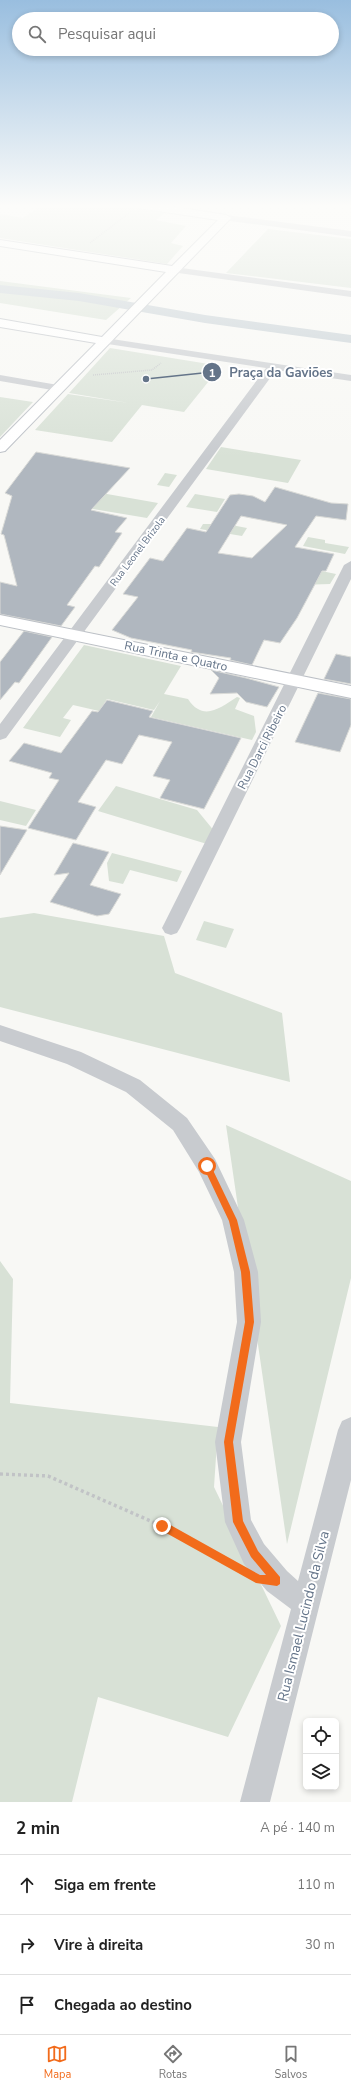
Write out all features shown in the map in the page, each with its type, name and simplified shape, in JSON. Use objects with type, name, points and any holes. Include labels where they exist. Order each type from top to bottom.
[{"type":"street","points":[[0,448],[156,289]]},
{"type":"street","points":[[315,289],[351,294]]},
{"type":"street","points":[[0,324],[351,378]]},
{"type":"street","name":"Rua Leonel Brizola","points":[[0,735],[274,366]]},
{"type":"street","points":[[0,378],[58,388]]},
{"type":"street","name":"Rua Darci Ribeiro","points":[[171,928],[351,565]]},
{"type":"street","name":"Rua Trinta e Quatro","points":[[0,620],[351,692]]},
{"type":"street","points":[[5,1035],[74,1058],[133,1086],[180,1124],[207,1166],[233,1220],[246,1272],[249,1322],[228,1442],[238,1522],[254,1554],[277,1581],[306,1604]]},
{"type":"street","name":"Rua Ismael Lucindo da Silva","points":[[255,1802],[306,1604],[345,1480],[351,1430]]},
{"type":"path","points":[[69,376],[152,370],[176,352]]},
{"type":"path","points":[[0,1474],[48,1476],[162,1526],[238,1568]]},
{"type":"shaded area","points":[[0,289],[62,289],[131,298],[106,320],[0,303]]},
{"type":"shaded area","points":[[110,348],[221,366],[184,412],[142,405],[112,442],[35,430],[68,394],[129,403],[69,393]]},
{"type":"shaded area","points":[[0,397],[33,402],[0,437]]},
{"type":"shaded area","points":[[221,447],[301,460],[288,483],[206,469]]},
{"type":"shaded area","points":[[165,473],[177,475],[169,487],[157,485]]},
{"type":"shaded area","points":[[78,494],[107,494],[158,503],[147,518],[69,505]]},
{"type":"shaded area","points":[[195,494],[225,499],[217,512],[186,507]]},
{"type":"shaded area","points":[[203,524],[226,524],[247,528],[242,536],[200,529]]},
{"type":"shaded area","points":[[308,537],[325,540],[325,543],[349,547],[345,554],[303,546]]},
{"type":"shaded area","points":[[283,563],[336,574],[330,584],[300,585]]},
{"type":"shaded area","points":[[84,645],[181,666],[164,694],[188,699],[200,710],[212,711],[237,697],[240,698],[235,709],[254,716],[256,732],[252,740],[151,717],[160,701],[154,710],[107,699],[99,711],[73,705],[63,718],[71,720],[60,737],[23,728]]},
{"type":"shaded area","points":[[116,786],[197,810],[215,832],[207,844],[98,811]]},
{"type":"shaded area","points":[[0,801],[36,810],[26,826],[0,820]]},
{"type":"shaded area","points":[[112,853],[182,871],[177,882],[130,870],[123,884],[109,881],[107,863]]},
{"type":"shaded area","points":[[34,913],[164,936],[175,973],[282,1013],[290,1082],[0,1007],[0,918]]},
{"type":"shaded area","points":[[204,921],[234,929],[226,948],[196,940]]},
{"type":"shaded area","points":[[226,1125],[351,1181],[351,1278],[287,1544]]},
{"type":"shaded area","points":[[0,1261],[13,1279],[10,1403],[218,1427],[214,1487],[281,1626],[228,1737],[98,1697],[72,1802],[0,1802]]},
{"type":"building","points":[[36,452],[130,468],[91,510],[127,518],[115,532],[122,533],[99,567],[95,566],[67,605],[75,607],[61,626],[0,614],[0,582],[17,586],[4,535],[1,534],[12,496],[5,493]]},
{"type":"building","points":[[275,487],[331,503],[348,504],[346,520],[316,516],[295,547],[334,554],[326,571],[322,571],[297,618],[280,643],[264,640],[252,665],[230,660],[231,658],[191,652],[192,650],[131,638],[112,630],[138,597],[123,594],[150,558],[163,561],[187,528],[206,532],[230,495],[239,494],[253,496],[265,502]],"holes":[[[241,516],[287,525],[252,558],[218,553]]]},
{"type":"building","points":[[24,631],[52,637],[19,683],[15,682],[0,700],[0,662]]},
{"type":"building","points":[[336,654],[351,657],[351,684],[324,679]]},
{"type":"building","points":[[211,670],[279,687],[267,707],[246,702],[237,693],[210,694],[219,678]]},
{"type":"building","points":[[318,693],[351,699],[351,725],[340,752],[295,742]]},
{"type":"building","points":[[107,700],[153,711],[149,717],[241,738],[204,809],[160,798],[170,780],[153,776],[172,742],[139,735],[122,764],[106,760],[78,802],[96,807],[76,840],[28,828],[59,780],[49,778],[52,773],[9,761],[24,743],[61,753],[92,711],[98,712]]},
{"type":"building","points":[[0,826],[27,830],[0,875]]},
{"type":"building","points":[[73,843],[109,852],[90,885],[121,894],[109,914],[97,916],[50,902],[69,873],[54,875]]},
{"type":"waterway","points":[[1,289],[79,297],[205,319],[351,339]]},
{"type":"place","name":"Praça da Gaviões","points":[[146,379]]},
{"type":"route","points":[[162,1526],[259,1579],[277,1581],[254,1554],[238,1522],[228,1442],[249,1322],[246,1272],[233,1220],[207,1166]]}]
